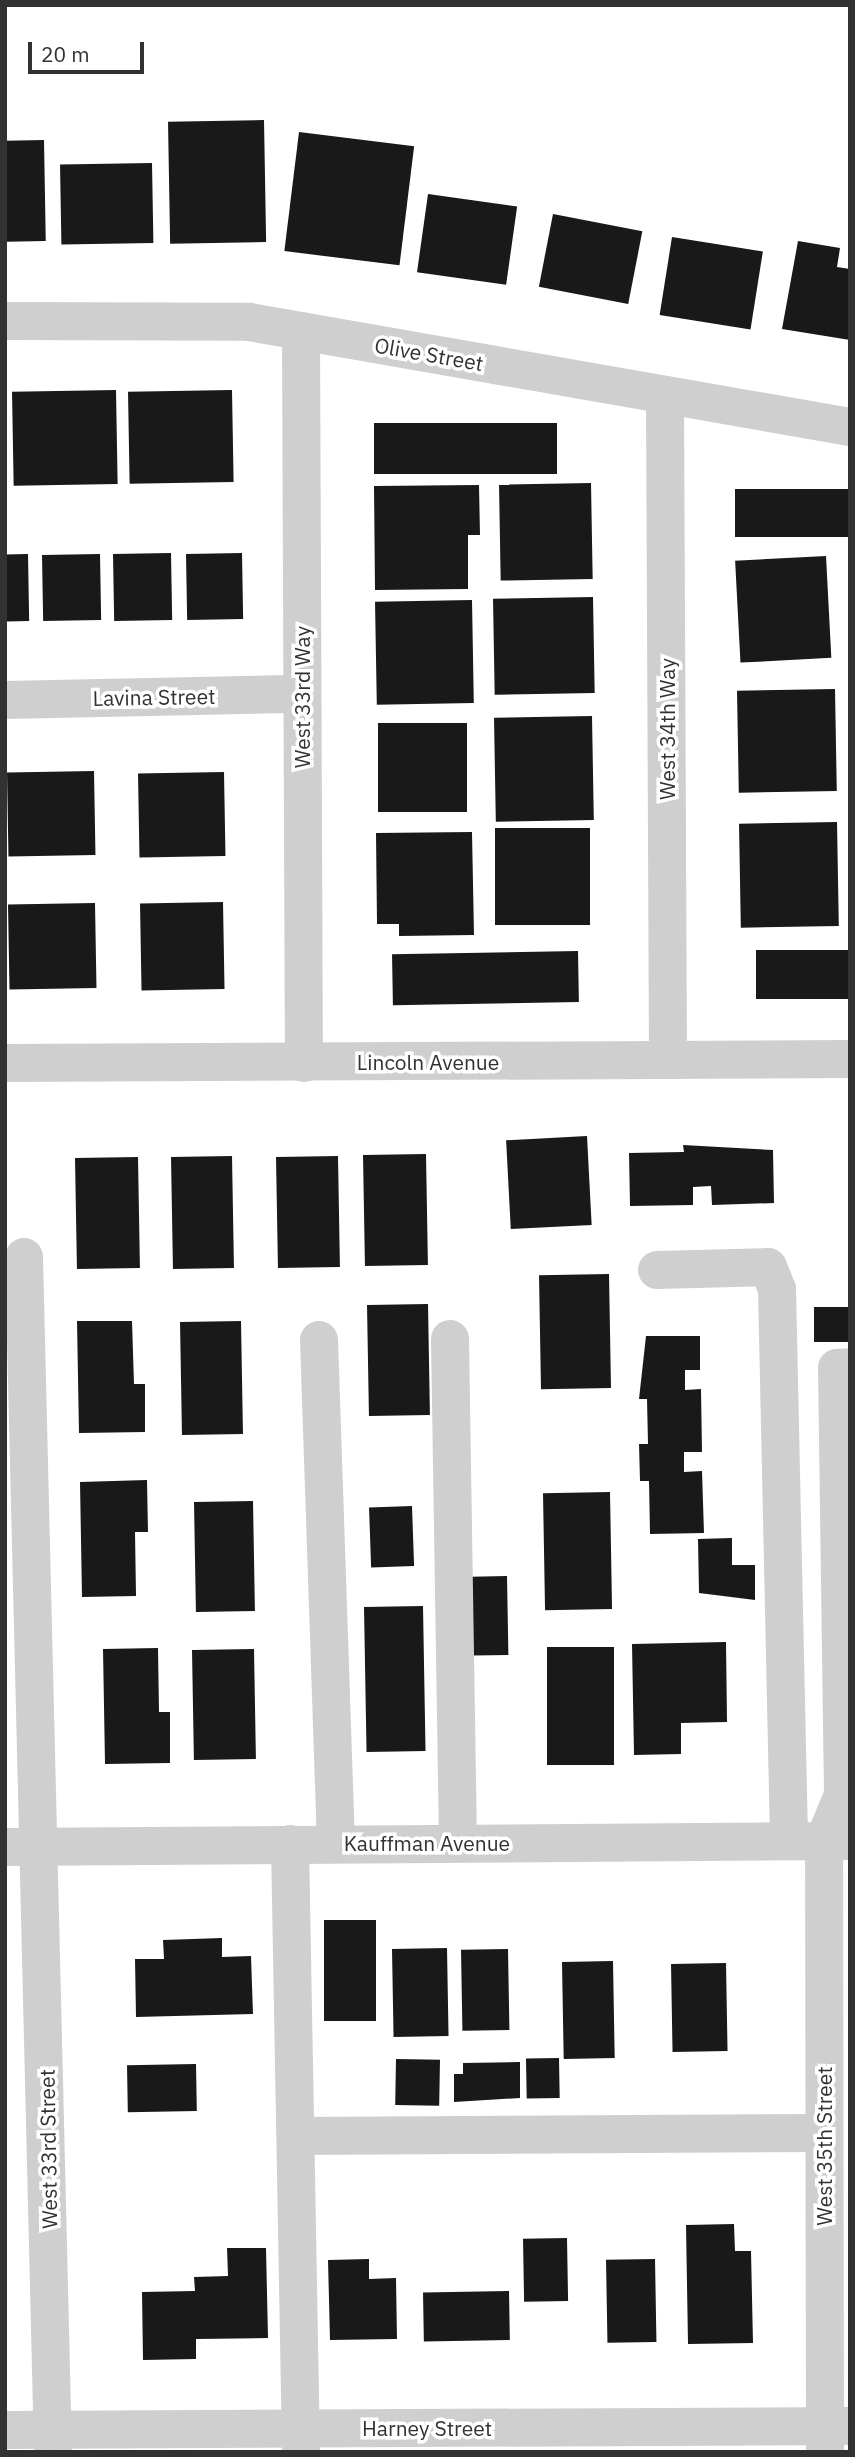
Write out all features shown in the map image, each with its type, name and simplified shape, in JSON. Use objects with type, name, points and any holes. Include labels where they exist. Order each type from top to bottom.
[{"type":"street","name":"Olive Street","points":[[5,321],[249,322],[665,398],[850,427]]},
{"type":"street","name":"West 33rd Way","points":[[301,331],[304,1063]]},
{"type":"street","name":"West 34th Way","points":[[665,398],[668,1060]]},
{"type":"street","name":"Lavina Street","points":[[5,700],[302,694]]},
{"type":"street","name":"Lincoln Avenue","points":[[5,1063],[850,1059]]},
{"type":"street","name":"West 33rd Street","points":[[24,1257],[16,1343],[24,1847],[53,2441]]},
{"type":"street","name":"West 35th Street","points":[[657,1270],[768,1267],[777,1289],[821,1841],[824,2133],[833,2434]]},
{"type":"street","points":[[450,1339],[458,1843]]},
{"type":"street","points":[[319,1340],[336,1844]]},
{"type":"street","points":[[821,1841],[843,1795],[837,1368],[850,1367]]},
{"type":"street","name":"Kauffman Avenue","points":[[24,1847],[821,1841]]},
{"type":"street","points":[[290,1844],[301,2440]]},
{"type":"street","points":[[296,2136],[824,2133]]},
{"type":"street","name":"Harney Street","points":[[5,2431],[53,2441],[833,2434]]},
{"type":"building","points":[[264,120],[266,242],[170,244],[168,122]]},
{"type":"building","points":[[299,132],[414,146],[400,265],[284,251]]},
{"type":"building","points":[[44,140],[46,241],[7,242],[5,141]]},
{"type":"building","points":[[152,163],[153,243],[61,245],[60,165]]},
{"type":"building","points":[[428,194],[517,207],[506,285],[417,272]]},
{"type":"building","points":[[553,214],[642,231],[628,304],[539,287]]},
{"type":"building","points":[[672,237],[763,251],[751,329],[660,315]]},
{"type":"building","points":[[798,241],[840,248],[837,267],[850,269],[850,340],[782,329]]},
{"type":"building","points":[[116,390],[118,484],[14,486],[12,392]]},
{"type":"building","points":[[232,390],[234,482],[130,484],[128,392]]},
{"type":"building","points":[[374,423],[557,423],[557,474],[374,474]]},
{"type":"building","points":[[591,483],[593,579],[501,581],[499,485]]},
{"type":"building","points":[[479,485],[480,535],[468,535],[468,589],[375,590],[374,486]]},
{"type":"building","points":[[735,489],[850,489],[850,537],[735,537]]},
{"type":"building","points":[[171,553],[172,620],[114,621],[113,554]]},
{"type":"building","points":[[242,553],[243,619],[187,620],[186,554]]},
{"type":"building","points":[[5,554],[28,554],[29,621],[6,621]]},
{"type":"building","points":[[100,554],[101,620],[43,621],[42,555]]},
{"type":"building","points":[[826,556],[831,658],[740,663],[735,561]]},
{"type":"building","points":[[593,597],[595,693],[495,695],[493,599]]},
{"type":"building","points":[[472,600],[474,703],[377,705],[375,602]]},
{"type":"building","points":[[835,689],[837,791],[739,793],[737,691]]},
{"type":"building","points":[[592,716],[594,820],[496,822],[494,718]]},
{"type":"building","points":[[378,723],[467,723],[467,812],[378,812]]},
{"type":"building","points":[[94,771],[95,855],[8,857],[7,773]]},
{"type":"building","points":[[224,772],[225,856],[139,857],[138,774]]},
{"type":"building","points":[[837,822],[839,926],[741,928],[739,824]]},
{"type":"building","points":[[495,828],[590,828],[590,925],[495,925]]},
{"type":"building","points":[[472,832],[474,935],[399,936],[399,924],[377,924],[376,833]]},
{"type":"building","points":[[223,902],[225,989],[142,990],[140,903]]},
{"type":"building","points":[[95,903],[96,988],[9,990],[8,905]]},
{"type":"building","points":[[756,950],[850,950],[850,999],[756,999]]},
{"type":"building","points":[[578,951],[579,1002],[393,1005],[392,954]]},
{"type":"building","points":[[587,1136],[592,1225],[511,1229],[506,1140]]},
{"type":"building","points":[[683,1145],[773,1150],[774,1203],[712,1205],[711,1186],[693,1187],[693,1205],[630,1206],[629,1153],[684,1152]]},
{"type":"building","points":[[426,1154],[428,1265],[365,1266],[363,1155]]},
{"type":"building","points":[[232,1156],[234,1268],[173,1269],[171,1157]]},
{"type":"building","points":[[338,1156],[340,1267],[278,1268],[276,1157]]},
{"type":"building","points":[[138,1157],[140,1268],[77,1269],[75,1158]]},
{"type":"building","points":[[609,1274],[611,1388],[541,1389],[539,1275]]},
{"type":"building","points":[[428,1304],[430,1415],[369,1416],[367,1305]]},
{"type":"building","points":[[814,1307],[850,1307],[850,1342],[814,1342]]},
{"type":"building","points":[[77,1321],[132,1321],[134,1384],[145,1384],[145,1432],[79,1433]]},
{"type":"building","points":[[241,1321],[243,1434],[182,1435],[180,1322]]},
{"type":"building","points":[[646,1336],[700,1336],[700,1370],[685,1370],[685,1390],[701,1389],[702,1452],[684,1452],[684,1472],[702,1471],[704,1533],[650,1534],[649,1481],[640,1481],[639,1444],[648,1444],[647,1399],[639,1399]]},
{"type":"building","points":[[147,1480],[148,1532],[135,1532],[136,1596],[82,1597],[80,1482]]},
{"type":"building","points":[[610,1492],[612,1609],[545,1610],[543,1493]]},
{"type":"building","points":[[253,1501],[255,1611],[196,1612],[194,1502]]},
{"type":"building","points":[[412,1506],[414,1566],[371,1567],[369,1508]]},
{"type":"building","points":[[732,1538],[732,1565],[755,1565],[755,1600],[699,1593],[698,1539]]},
{"type":"building","points":[[507,1576],[508,1655],[472,1656],[471,1577]]},
{"type":"building","points":[[423,1606],[426,1751],[367,1752],[364,1607]]},
{"type":"building","points":[[726,1642],[727,1722],[681,1723],[681,1754],[634,1755],[632,1644]]},
{"type":"building","points":[[547,1647],[614,1647],[614,1765],[547,1765]]},
{"type":"building","points":[[158,1648],[159,1712],[170,1712],[170,1763],[105,1764],[103,1649]]},
{"type":"building","points":[[254,1649],[256,1759],[194,1760],[192,1650]]},
{"type":"building","points":[[324,1920],[376,1920],[376,2021],[324,2021]]},
{"type":"building","points":[[222,1938],[222,1957],[251,1956],[253,2014],[136,2017],[135,1959],[164,1959],[163,1940]]},
{"type":"building","points":[[447,1948],[449,2036],[394,2037],[392,1949]]},
{"type":"building","points":[[508,1949],[509,2030],[462,2031],[461,1950]]},
{"type":"building","points":[[613,1961],[615,2058],[564,2059],[562,1962]]},
{"type":"building","points":[[726,1963],[728,2051],[673,2052],[671,1964]]},
{"type":"building","points":[[559,2058],[560,2098],[527,2099],[526,2059]]},
{"type":"building","points":[[396,2059],[440,2060],[439,2106],[395,2105]]},
{"type":"building","points":[[520,2062],[520,2098],[454,2102],[454,2074],[463,2074],[463,2063]]},
{"type":"building","points":[[196,2064],[197,2111],[128,2112],[127,2065]]},
{"type":"building","points":[[734,2224],[735,2251],[751,2251],[753,2343],[688,2344],[686,2225]]},
{"type":"building","points":[[567,2238],[568,2301],[524,2302],[523,2239]]},
{"type":"building","points":[[227,2248],[266,2248],[268,2338],[196,2339],[196,2359],[143,2360],[142,2292],[195,2291],[194,2277],[228,2276]]},
{"type":"building","points":[[369,2259],[369,2279],[396,2278],[397,2339],[330,2340],[328,2260]]},
{"type":"building","points":[[655,2259],[656,2342],[607,2343],[606,2260]]},
{"type":"building","points":[[509,2291],[510,2340],[424,2341],[423,2293]]}]
